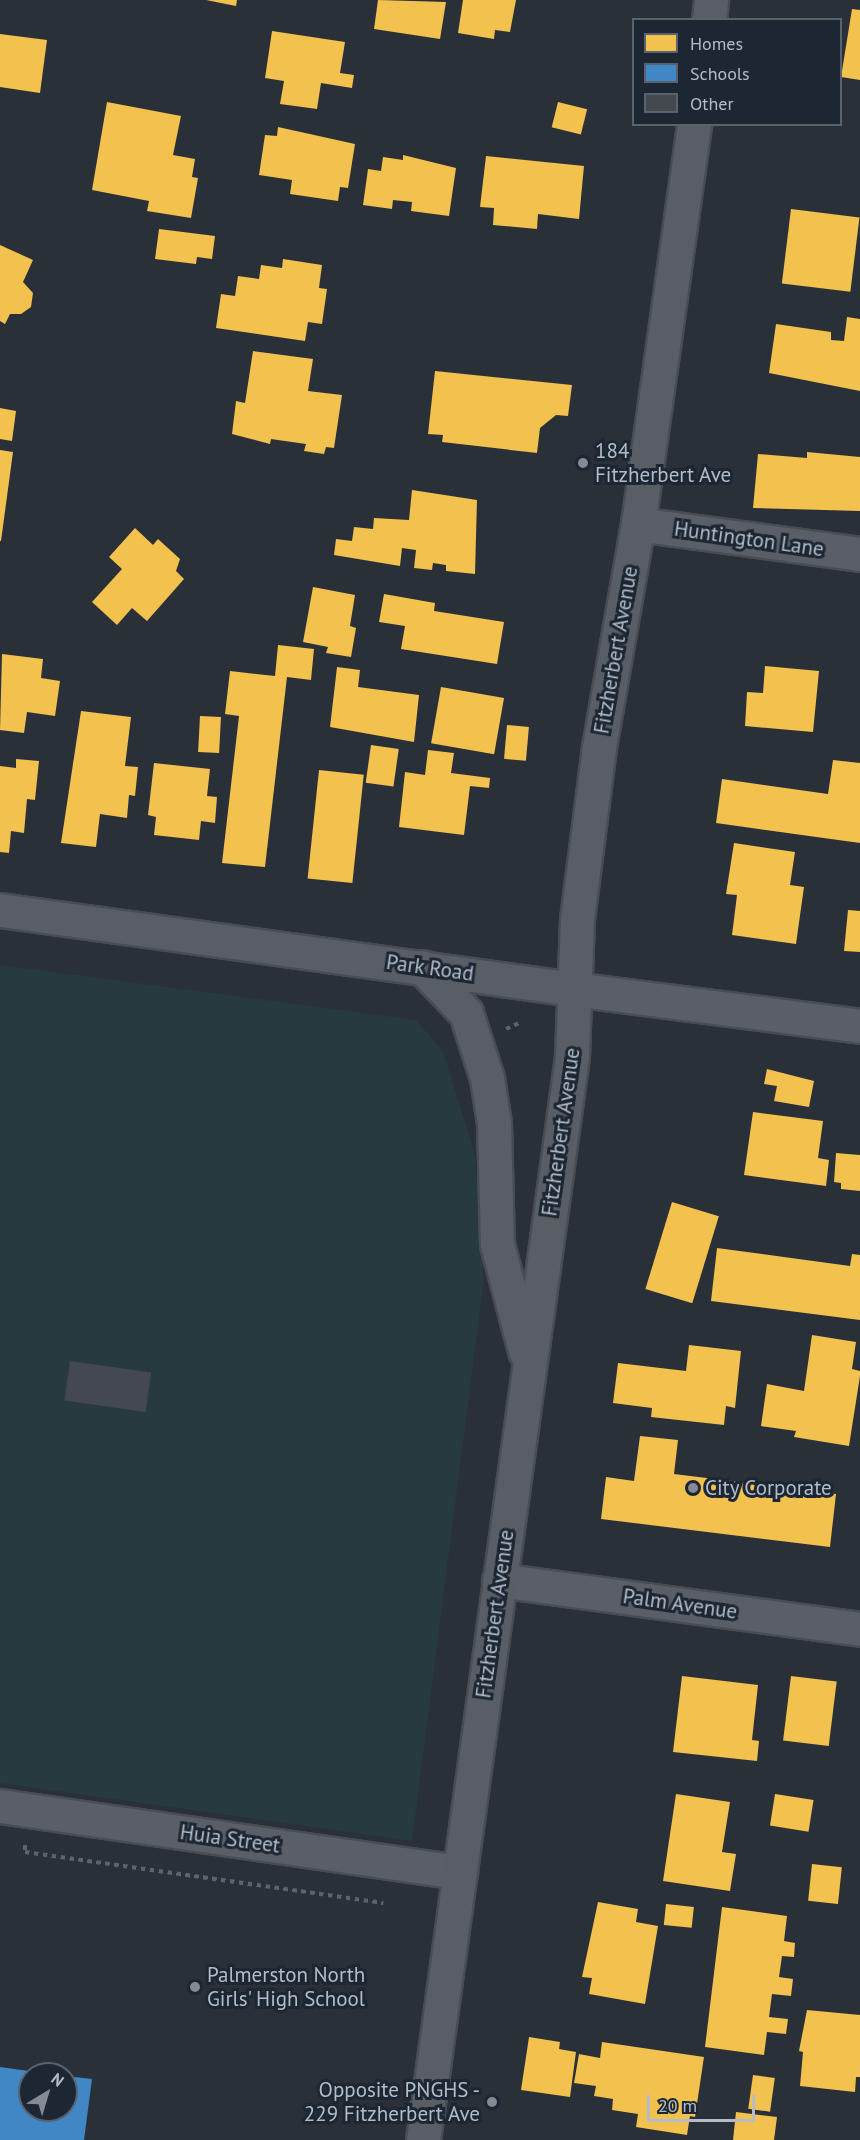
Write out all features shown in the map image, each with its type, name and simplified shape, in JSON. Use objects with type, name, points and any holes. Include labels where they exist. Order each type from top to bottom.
[{"type":"main road","points":[[709,18],[711,0]]},
{"type":"main road","name":"Fitzherbert Avenue","points":[[423,2140],[572,1056],[577,919],[599,747],[638,524],[694,126]]},
{"type":"main road","name":"Park Road","points":[[0,910],[573,989]]},
{"type":"main road","points":[[422,967],[466,1013],[487,1078],[494,1123],[497,1245],[529,1367]]},
{"type":"street","name":"Huntington Lane","points":[[638,524],[860,554]]},
{"type":"street","name":"Park Road","points":[[573,989],[860,1026]]},
{"type":"street","name":"Palm Avenue","points":[[499,1580],[860,1629]]},
{"type":"street","name":"Huia Street","points":[[0,1806],[460,1872]]},
{"type":"path","points":[[26,1841],[25,1852],[383,1904]]},
{"type":"green space","points":[[0,965],[416,1020],[443,1051],[475,1155],[484,1278],[412,1841],[0,1783]]},
{"type":"building: Homes","points":[[206,0],[237,0],[236,6]]},
{"type":"building: Homes","points":[[378,0],[446,2],[440,39],[374,29]]},
{"type":"building: Homes","points":[[463,0],[516,0],[510,32],[495,30],[494,39],[458,33]]},
{"type":"building: Homes","points":[[852,9],[860,10],[860,80],[842,77]]},
{"type":"building: Homes","points":[[272,31],[345,42],[340,73],[354,75],[352,88],[321,83],[317,109],[280,104],[284,81],[265,78]]},
{"type":"building: Homes","points":[[0,34],[47,40],[40,93],[0,87]]},
{"type":"building: Homes","points":[[107,102],[181,116],[173,155],[195,159],[192,177],[198,178],[191,218],[147,211],[149,201],[92,190]]},
{"type":"building: Homes","points":[[558,102],[587,109],[581,134],[552,127]]},
{"type":"building: Homes","points":[[278,127],[355,144],[348,188],[340,187],[338,201],[290,194],[292,180],[259,175],[265,135],[277,136]]},
{"type":"building: Homes","points":[[403,155],[456,168],[449,216],[411,211],[412,202],[393,200],[392,209],[363,205],[368,169],[381,171],[383,157],[403,160]]},
{"type":"building: Homes","points":[[486,156],[584,166],[579,219],[538,214],[537,229],[493,225],[494,208],[480,207]]},
{"type":"building: Homes","points":[[791,209],[859,217],[850,292],[782,283]]},
{"type":"building: Homes","points":[[159,229],[215,236],[212,259],[197,257],[196,264],[155,259]]},
{"type":"building: Homes","points":[[0,245],[33,260],[23,282],[33,293],[31,307],[21,314],[10,314],[5,324],[0,321]]},
{"type":"building: Homes","points":[[283,259],[322,265],[319,288],[327,289],[322,324],[308,322],[305,341],[216,328],[221,294],[235,296],[238,276],[259,279],[261,265],[282,268]]},
{"type":"building: Homes","points":[[847,317],[860,319],[860,391],[769,373],[776,324],[831,332],[831,340],[844,341]]},
{"type":"building: Homes","points":[[253,351],[313,359],[308,391],[342,395],[334,448],[326,447],[324,454],[304,451],[306,444],[271,439],[270,444],[232,434],[236,401],[245,403]]},
{"type":"building: Homes","points":[[435,371],[572,385],[568,416],[556,415],[540,428],[537,453],[442,442],[443,435],[428,434]]},
{"type":"building: Homes","points":[[0,408],[16,411],[12,441],[0,439]]},
{"type":"building: Homes","points":[[0,450],[13,452],[1,541],[0,541]]},
{"type":"building: Homes","points":[[807,452],[860,457],[860,511],[753,508],[758,454],[807,458]]},
{"type":"building: Homes","points":[[412,490],[477,500],[475,574],[446,571],[446,565],[433,563],[432,570],[414,568],[416,550],[402,548],[400,566],[334,555],[336,539],[352,541],[354,527],[373,529],[374,518],[409,520]]},
{"type":"building: Homes","points":[[135,528],[153,545],[158,539],[180,559],[176,571],[184,579],[147,621],[132,608],[117,625],[92,602],[122,569],[109,557]]},
{"type":"building: Homes","points":[[313,587],[355,595],[350,626],[356,628],[351,657],[326,653],[328,647],[303,642]]},
{"type":"building: Homes","points":[[384,594],[435,603],[434,611],[504,622],[497,664],[401,649],[405,626],[379,622]]},
{"type":"building: Homes","points":[[278,645],[314,649],[311,680],[287,677],[265,867],[222,863],[239,716],[225,714],[230,671],[275,676]]},
{"type":"building: Homes","points":[[2,654],[43,659],[41,678],[60,681],[55,716],[27,712],[24,733],[0,730]]},
{"type":"building: Homes","points":[[765,666],[819,671],[813,732],[745,726],[747,692],[763,693]]},
{"type":"building: Homes","points":[[337,667],[360,670],[358,687],[419,695],[414,742],[330,727]]},
{"type":"building: Homes","points":[[441,687],[504,698],[494,754],[431,743]]},
{"type":"building: Homes","points":[[81,711],[131,717],[125,766],[138,767],[135,796],[129,795],[127,818],[100,814],[96,847],[61,843]]},
{"type":"building: Homes","points":[[200,716],[221,717],[219,753],[198,752]]},
{"type":"building: Homes","points":[[507,725],[529,727],[526,761],[504,759]]},
{"type":"building: Homes","points":[[371,745],[399,749],[393,787],[366,783]]},
{"type":"building: Homes","points":[[428,750],[454,753],[451,773],[490,778],[489,788],[470,786],[464,835],[399,827],[405,772],[425,775]]},
{"type":"building: Homes","points":[[16,759],[39,761],[35,800],[27,799],[24,833],[11,831],[9,853],[0,852],[0,766],[16,768]]},
{"type":"building: Homes","points":[[833,760],[860,763],[860,843],[716,823],[722,779],[828,794]]},
{"type":"building: Homes","points":[[154,763],[210,769],[207,796],[217,797],[215,823],[201,821],[199,840],[154,835],[156,817],[148,815]]},
{"type":"building: Homes","points":[[319,770],[364,775],[352,883],[308,878]]},
{"type":"building: Homes","points":[[734,843],[795,852],[790,885],[804,887],[796,944],[732,935],[737,895],[726,894]]},
{"type":"building: Homes","points":[[848,910],[860,911],[860,952],[844,951]]},
{"type":"building: Homes","points":[[767,1069],[814,1081],[809,1107],[774,1101],[777,1086],[764,1084]]},
{"type":"building: Homes","points":[[753,1112],[823,1121],[818,1158],[829,1160],[826,1186],[744,1175]]},
{"type":"building: Homes","points":[[836,1153],[860,1155],[860,1191],[841,1189],[841,1183],[834,1182]]},
{"type":"building: Homes","points":[[672,1202],[719,1216],[692,1303],[645,1289]]},
{"type":"building: Homes","points":[[717,1248],[850,1266],[852,1254],[860,1255],[860,1320],[711,1301]]},
{"type":"building: Homes","points":[[812,1335],[856,1342],[852,1369],[860,1371],[860,1376],[849,1446],[794,1437],[796,1431],[761,1426],[767,1384],[804,1391]]},
{"type":"building: Homes","points":[[689,1345],[741,1351],[735,1408],[726,1406],[724,1425],[651,1417],[652,1408],[613,1403],[618,1363],[686,1371]]},
{"type":"building: Homes","name":"City Corporate","points":[[640,1436],[678,1440],[674,1474],[836,1494],[830,1547],[601,1519],[606,1477],[634,1481]]},
{"type":"building: Homes","points":[[682,1676],[758,1685],[752,1740],[759,1741],[757,1761],[673,1752]]},
{"type":"building: Homes","points":[[791,1676],[837,1682],[829,1746],[783,1741]]},
{"type":"building: Homes","points":[[676,1794],[730,1802],[722,1852],[736,1854],[730,1891],[663,1881]]},
{"type":"building: Homes","points":[[775,1794],[814,1800],[809,1832],[770,1826]]},
{"type":"building: Homes","points":[[812,1864],[842,1867],[838,1904],[808,1901]]},
{"type":"building: Homes","points":[[598,1902],[638,1909],[636,1922],[658,1926],[645,2004],[589,1994],[592,1978],[582,1977]]},
{"type":"building: Homes","points":[[666,1904],[694,1907],[692,1928],[664,1925]]},
{"type":"building: Homes","points":[[722,1907],[787,1916],[784,1941],[795,1943],[794,1957],[782,1956],[779,1977],[793,1979],[791,1996],[772,1994],[769,2017],[788,2019],[786,2034],[767,2032],[764,2055],[705,2047]]},
{"type":"building: Homes","points":[[807,2010],[860,2015],[860,2077],[856,2077],[855,2092],[800,2086],[803,2052],[799,2051]]},
{"type":"building: Homes","points":[[529,2037],[560,2042],[559,2049],[576,2052],[570,2097],[521,2090]]},
{"type":"building: Homes","points":[[602,2042],[704,2057],[695,2117],[690,2116],[687,2135],[636,2127],[638,2114],[612,2110],[613,2099],[594,2096],[596,2086],[574,2083],[579,2054],[600,2058]]},
{"type":"building: Homes","points":[[753,2075],[775,2078],[770,2112],[748,2109]]},
{"type":"building: Homes","points":[[736,2112],[777,2117],[774,2140],[733,2140]]},
{"type":"building: Schools","points":[[0,2067],[18,2070],[18,2122],[78,2122],[78,2077],[92,2079],[84,2140],[0,2140]]},
{"type":"building: Other","points":[[70,1361],[151,1372],[146,1412],[64,1401]]},
{"type":"place","name":"184 Fitzherbert Ave","points":[[583,463]]},
{"type":"place","name":"City Corporate","points":[[693,1488]]},
{"type":"place","name":"Palmerston North Girls' High School","points":[[195,1987]]},
{"type":"place","name":"Opposite PNGHS - 229 Fitzherbert Ave","points":[[492,2102]]}]
